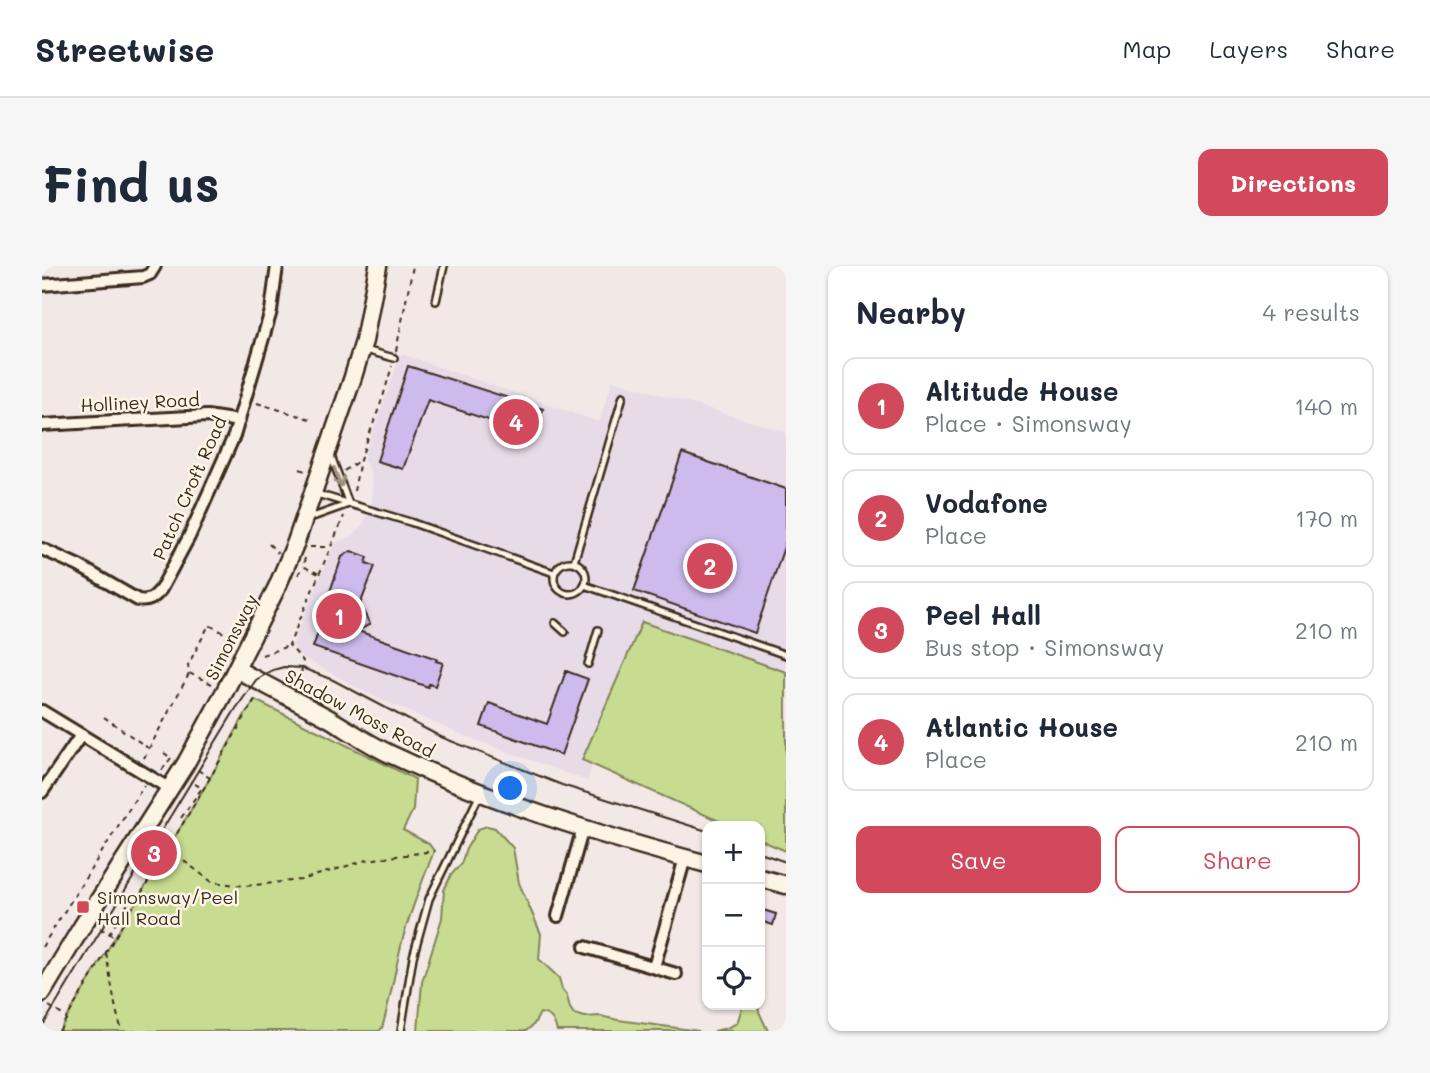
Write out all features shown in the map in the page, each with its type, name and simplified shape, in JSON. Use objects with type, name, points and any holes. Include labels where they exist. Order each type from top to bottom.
[{"type":"street","points":[[42,285],[143,276],[149,274],[155,266]]},
{"type":"street","name":"Patch Croft Road","points":[[42,549],[79,566],[138,600],[155,597],[190,537],[234,436],[271,311],[277,266]]},
{"type":"street","name":"Simonsway","points":[[42,993],[186,763],[278,587],[314,494],[362,349],[378,266]]},
{"type":"street","name":"Holliney Road","points":[[42,425],[207,416],[239,421]]},
{"type":"street","name":"Shadow Moss Road","points":[[236,669],[387,753],[505,803],[702,863]]},
{"type":"street","points":[[42,711],[170,789]]},
{"type":"street","points":[[42,792],[81,735]]},
{"type":"street","points":[[558,916],[583,828]]},
{"type":"street","points":[[654,967],[685,858]]},
{"type":"street","points":[[765,879],[786,885]]},
{"type":"street","points":[[585,947],[676,974]]},
{"type":"lane","points":[[436,301],[444,266]]},
{"type":"lane","points":[[362,349],[394,358]]},
{"type":"lane","points":[[574,562],[623,396]]},
{"type":"lane","points":[[329,450],[349,504]]},
{"type":"lane","points":[[314,494],[410,522],[554,573]]},
{"type":"lane","points":[[304,520],[349,504]]},
{"type":"lane","points":[[574,562],[582,567],[586,576],[584,584],[575,593],[565,593],[554,583],[554,573],[563,563],[574,562]]},
{"type":"lane","points":[[584,584],[786,655]]},
{"type":"lane","points":[[555,623],[565,632]]},
{"type":"lane","points":[[588,664],[598,630]]},
{"type":"lane","points":[[401,1031],[413,957],[429,898],[481,792]]},
{"type":"path","points":[[355,488],[360,460],[383,397],[400,336],[413,266]]},
{"type":"path","points":[[253,401],[313,420]]},
{"type":"path","points":[[337,475],[360,460]]},
{"type":"path","points":[[262,655],[289,645],[344,518]]},
{"type":"path","points":[[296,542],[308,547],[330,547]]},
{"type":"path","points":[[305,557],[303,566],[319,574]]},
{"type":"path","points":[[144,758],[189,673],[188,665],[209,625],[235,640]]},
{"type":"path","points":[[289,645],[303,661],[300,681],[292,681]]},
{"type":"path","points":[[189,673],[212,684]]},
{"type":"path","points":[[59,1031],[256,696]]},
{"type":"path","points":[[104,717],[149,749]]},
{"type":"path","points":[[180,818],[202,788],[188,779]]},
{"type":"path","points":[[42,947],[145,783]]},
{"type":"path","points":[[167,849],[212,882],[245,886],[301,880],[367,860],[434,852]]},
{"type":"path","points":[[110,934],[134,894]]},
{"type":"path","points":[[95,925],[114,936]]},
{"type":"path","points":[[105,951],[122,1031]]},
{"type":"path","points":[[42,1002],[67,1018]]},
{"type":"shaded area","points":[[401,354],[599,422],[612,380],[786,432],[786,672],[642,623],[587,781],[457,733],[367,693],[300,656],[292,645],[334,544],[358,530],[364,523],[372,502],[370,470],[363,460]]},
{"type":"green space","points":[[642,622],[786,672],[786,851],[765,842],[765,821],[719,821],[582,760]]},
{"type":"green space","points":[[255,700],[415,779],[413,810],[403,830],[429,844],[434,851],[406,927],[382,1028],[379,1031],[59,1031],[244,716]]},
{"type":"green space","points":[[487,826],[495,828],[513,848],[519,883],[541,934],[539,959],[559,978],[574,1014],[699,1031],[557,1031],[552,1019],[540,1013],[526,1031],[418,1031],[422,982],[442,918],[444,890],[451,875],[461,864],[478,829]]},
{"type":"green space","points":[[741,1010],[759,1010],[768,1031],[714,1031],[737,1023]]},
{"type":"building","points":[[408,366],[543,409],[534,435],[428,400],[403,469],[377,461]]},
{"type":"building","points":[[682,453],[786,489],[786,541],[755,633],[634,591]]},
{"type":"building","points":[[351,551],[368,557],[366,563],[375,566],[360,605],[370,624],[358,631],[443,663],[435,686],[429,684],[428,687],[313,647],[342,557]]},
{"type":"building","points":[[566,671],[588,679],[561,755],[481,726],[489,703],[547,724]]},
{"type":"building","points":[[765,911],[776,914],[773,925],[765,923]]},
{"type":"tram line","points":[[42,1027],[235,710],[256,680],[273,670],[284,667],[302,668],[333,680],[441,737],[562,785],[702,829]]},
{"type":"tram line","points":[[765,855],[786,862]]},
{"type":"place","name":"Atlantic House","points":[[516,422]]},
{"type":"place","name":"Vodafone","points":[[710,566]]},
{"type":"place","name":"Altitude House","points":[[339,616]]},
{"type":"place","name":"Peel Hall","points":[[154,853]]},
{"type":"place","name":"Simonsway/Peel Hall Road","points":[[83,907]]}]
